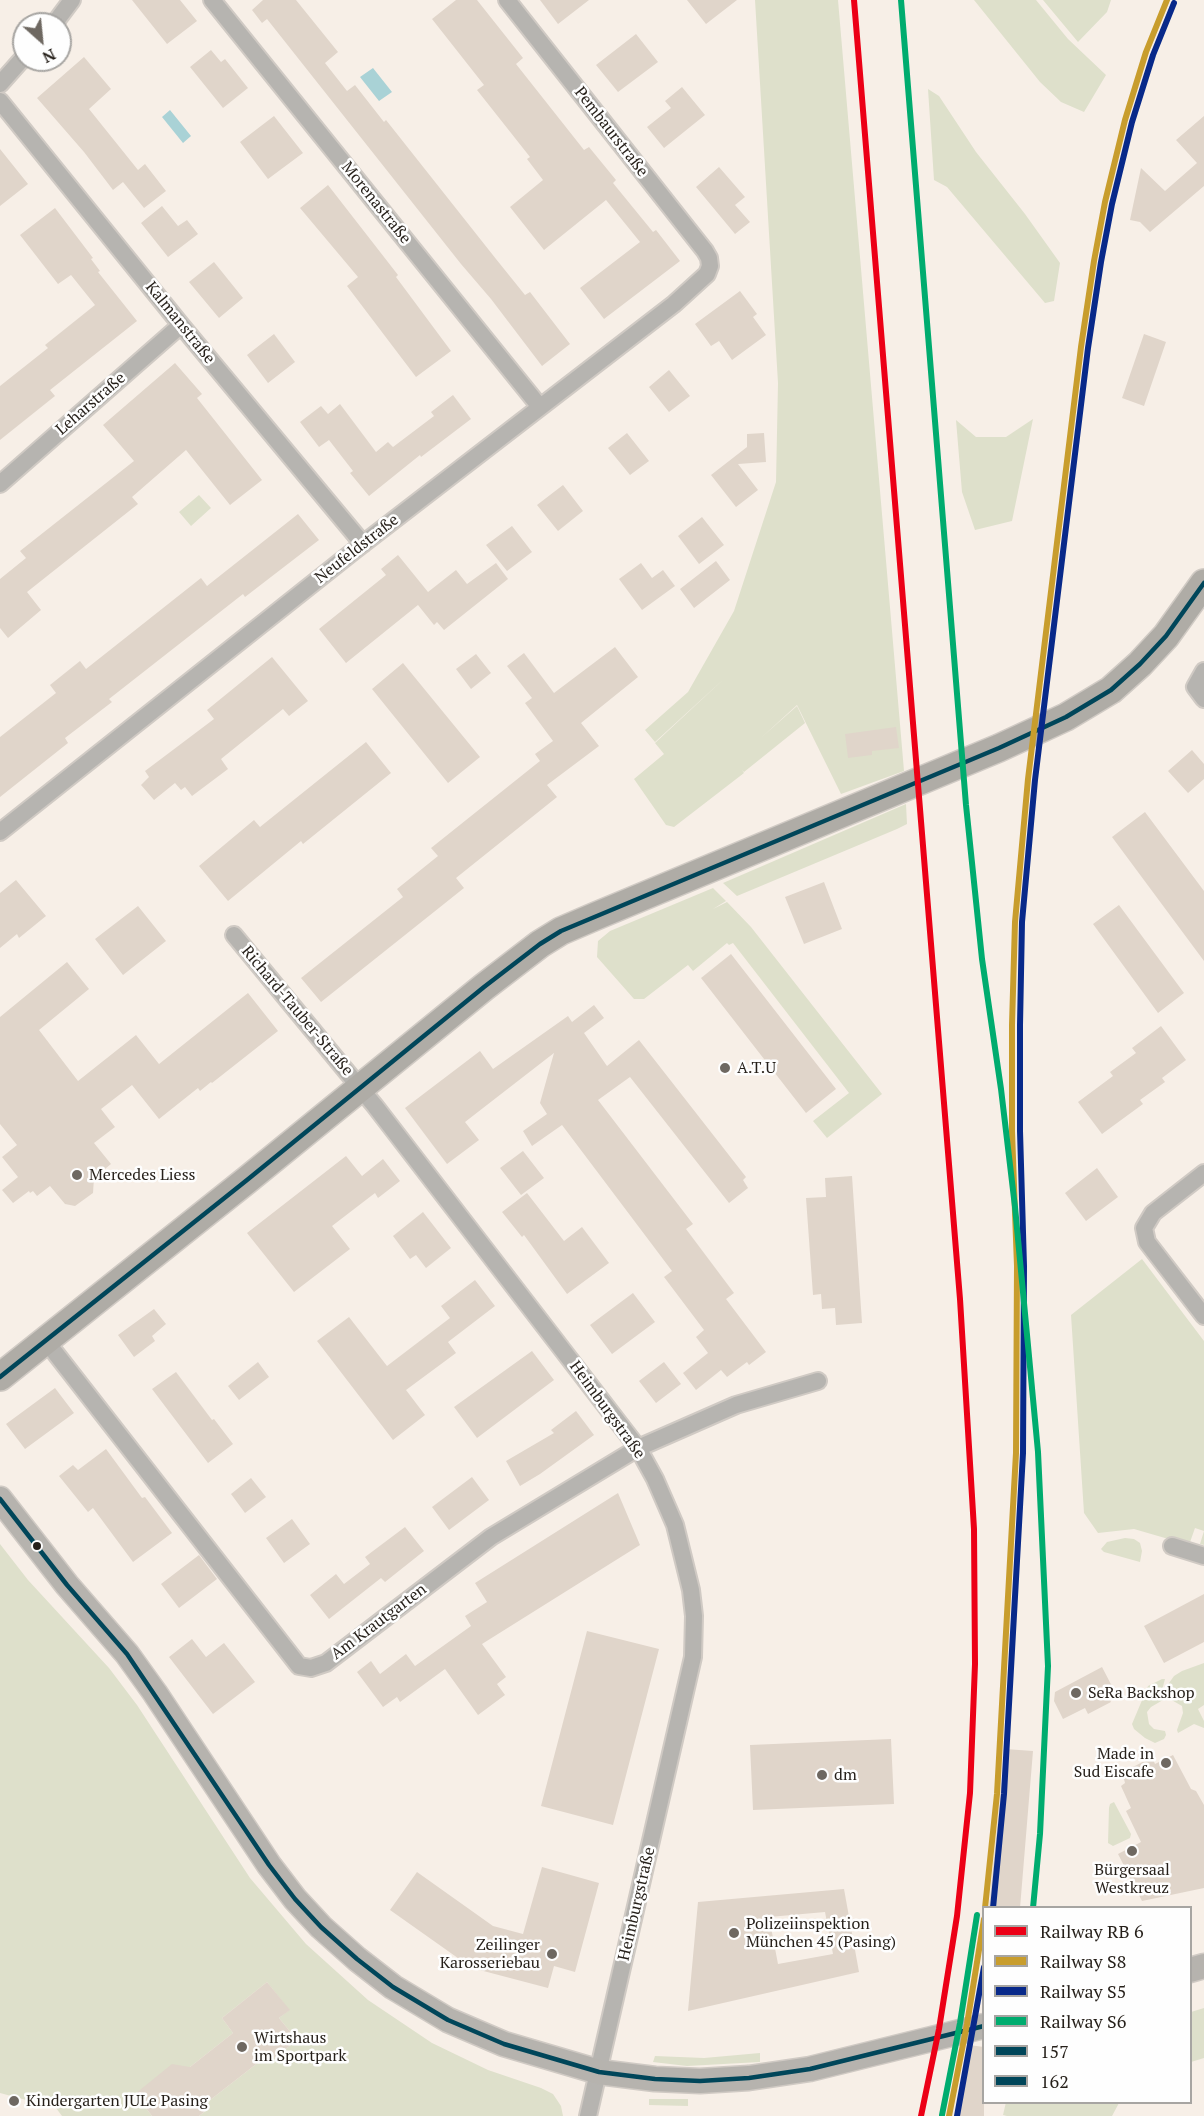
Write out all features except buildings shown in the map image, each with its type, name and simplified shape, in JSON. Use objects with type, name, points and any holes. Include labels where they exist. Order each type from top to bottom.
[{"type":"main road","points":[[0,1377],[517,960],[561,931],[999,748],[1066,717],[1111,690],[1140,664],[1166,636],[1204,584]]},
{"type":"main road","points":[[0,1499],[67,1585],[127,1654],[294,1899],[357,1959],[393,1987],[448,2020],[504,2044],[598,2072],[655,2079],[700,2080],[749,2078],[810,2069],[982,2026]]},
{"type":"street","name":"Morenastraße","points":[[212,0],[540,407]]},
{"type":"street","name":"Pembaurstraße","points":[[507,0],[705,251],[710,258],[710,266]]},
{"type":"street","points":[[0,84],[12,70]]},
{"type":"street","name":"Kalmanstraße","points":[[0,100],[181,325],[363,544]]},
{"type":"street","name":"Neufeldstraße","points":[[0,832],[363,544],[674,304],[704,279],[710,266]]},
{"type":"street","name":"Leharstraße","points":[[0,484],[181,325]]},
{"type":"street","points":[[1204,671],[1195,687],[1204,699]]},
{"type":"street","name":"Richard-Tauber-Straße","points":[[234,935],[360,1087]]},
{"type":"street","name":"Heimburgstraße","points":[[360,1087],[638,1448],[655,1479],[675,1525],[691,1590],[694,1616],[693,1657],[588,2116]]},
{"type":"street","points":[[1204,1173],[1153,1213],[1144,1228],[1147,1242],[1204,1316]]},
{"type":"street","name":"Am Krautgarten","points":[[46,1341],[299,1666],[311,1668],[326,1663],[491,1537],[638,1448],[736,1405],[818,1381]]},
{"type":"street","points":[[1172,1546],[1204,1556]]},
{"type":"green space","points":[[755,0],[838,0],[904,771],[841,794],[797,705],[762,737],[797,706],[805,723],[744,772],[742,770],[744,773],[674,827],[666,825],[634,779],[664,754],[655,743],[726,677],[655,742],[645,730],[688,692],[734,611],[776,482],[778,383]]},
{"type":"green space","points":[[974,0],[1036,0],[1068,39],[1106,75],[1084,112],[1061,102],[1040,82]]},
{"type":"green space","points":[[1043,0],[1111,0],[1107,12],[1078,42]]},
{"type":"green space","points":[[928,89],[939,96],[976,152],[1060,263],[1054,301],[1045,303],[947,187],[934,180]]},
{"type":"green space","points":[[1033,419],[1012,521],[975,530],[962,492],[956,420],[976,437],[1006,437]]},
{"type":"green space","points":[[199,495],[211,508],[191,526],[179,512]]},
{"type":"green space","points":[[906,804],[907,824],[897,829],[737,896],[723,883]]},
{"type":"green space","points":[[713,888],[726,901],[713,909],[727,902],[751,927],[882,1094],[827,1138],[813,1121],[849,1093],[733,943],[729,945],[727,943],[693,971],[688,965],[644,999],[634,999],[597,957],[598,941],[610,931]]},
{"type":"green space","points":[[1142,1259],[1204,1341],[1204,1531],[1195,1528],[1189,1545],[1134,1529],[1098,1533],[1084,1513],[1071,1315]]},
{"type":"green space","points":[[1204,1531],[1204,1545],[1200,1544]]},
{"type":"green space","points":[[1125,1538],[1134,1539],[1140,1543],[1142,1551],[1140,1562],[1104,1552],[1101,1549],[1107,1542]]},
{"type":"green space","points":[[0,1544],[28,1580],[109,1668],[137,1705],[250,1878],[306,1944],[368,2000],[432,2043],[488,2070],[553,2094],[561,2106],[563,2116],[199,2116],[208,2109],[205,2104],[264,2058],[268,2063],[297,2040],[279,2018],[289,2010],[267,1982],[222,2018],[233,2033],[190,2067],[135,2094],[152,2116],[62,2116],[56,2108],[0,2093]]},
{"type":"green space","points":[[1204,1663],[1204,1705],[1198,1709],[1204,1721],[1204,1728],[1194,1724],[1178,1733],[1183,1713],[1182,1706],[1168,1698],[1166,1692],[1169,1683],[1182,1671]]},
{"type":"green space","points":[[1165,1679],[1161,1694],[1163,1700],[1147,1712],[1149,1724],[1154,1729],[1165,1731],[1164,1739],[1155,1743],[1134,1729],[1132,1724],[1148,1686]]},
{"type":"green space","points":[[1114,1802],[1131,1834],[1130,1838],[1113,1846],[1108,1843],[1109,1808]]},
{"type":"green space","points":[[1204,2008],[1204,2058],[1192,2062],[1192,2012]]},
{"type":"green space","points":[[760,2053],[760,2062],[687,2066],[653,2062],[655,2056],[704,2058]]},
{"type":"green space","points":[[649,2099],[688,2099],[688,2106],[649,2105]]},
{"type":"green space","points":[[1006,2104],[1118,2104],[1112,2116],[1003,2115]]},
{"type":"water","points":[[373,68],[392,92],[379,101],[360,77]]},
{"type":"water","points":[[170,110],[191,136],[183,143],[162,117]]},
{"type":"transit line","points":[[854,0],[960,1299],[974,1529],[975,1664],[970,1793],[957,1916],[939,2029],[921,2116]]},
{"type":"transit line","name":"162","points":[[0,1377],[540,944],[561,931],[999,748],[1066,717],[1111,690],[1140,664],[1166,636],[1204,583]]},
{"type":"transit line","name":"157","points":[[0,1499],[67,1585],[127,1654],[269,1865],[295,1899],[321,1927],[357,1959],[393,1987],[448,2020],[504,2044],[599,2072],[655,2079],[700,2081],[749,2078],[810,2069],[982,2026]]},
{"type":"rail line","name":"S6","points":[[901,0],[966,805],[982,959],[1015,1207],[1038,1452],[1048,1666],[1040,1834],[1033,1906]]},
{"type":"rail line","name":"S8","points":[[985,1906],[997,1794],[1016,1453],[1017,1266],[1012,1131],[1012,1025],[1015,922],[1028,779],[1081,347],[1094,261],[1105,202],[1125,120],[1146,52],[1167,0]]},
{"type":"rail line","name":"S5","points":[[993,1906],[1004,1794],[1023,1453],[1024,1266],[1020,1025],[1022,922],[1035,780],[1088,348],[1101,262],[1132,122],[1153,55],[1174,3]]},
{"type":"rail line","name":"S6","points":[[942,2115],[960,2023],[977,1915]]},
{"type":"rail line","name":"S8","points":[[949,2116],[982,1931]]},
{"type":"rail line","name":"S5","points":[[957,2116],[982,1978]]},
{"type":"place","name":"A.T.U","points":[[725,1068]]},
{"type":"place","name":"Mercedes Liess","points":[[77,1175]]},
{"type":"place","name":"SeRa Backshop","points":[[1076,1693]]},
{"type":"place","name":"Made in Sud Eiscafe","points":[[1166,1763]]},
{"type":"place","name":"dm","points":[[822,1775]]},
{"type":"place","name":"Bürgersaal Westkreuz","points":[[1132,1851]]},
{"type":"place","name":"Polizeiinspektion München 45 (Pasing)","points":[[734,1933]]},
{"type":"place","name":"Zeilinger Karosseriebau","points":[[552,1954]]},
{"type":"place","name":"Wirtshaus im Sportpark","points":[[242,2047]]},
{"type":"place","name":"Kindergarten JULe Pasing","points":[[14,2101]]}]
